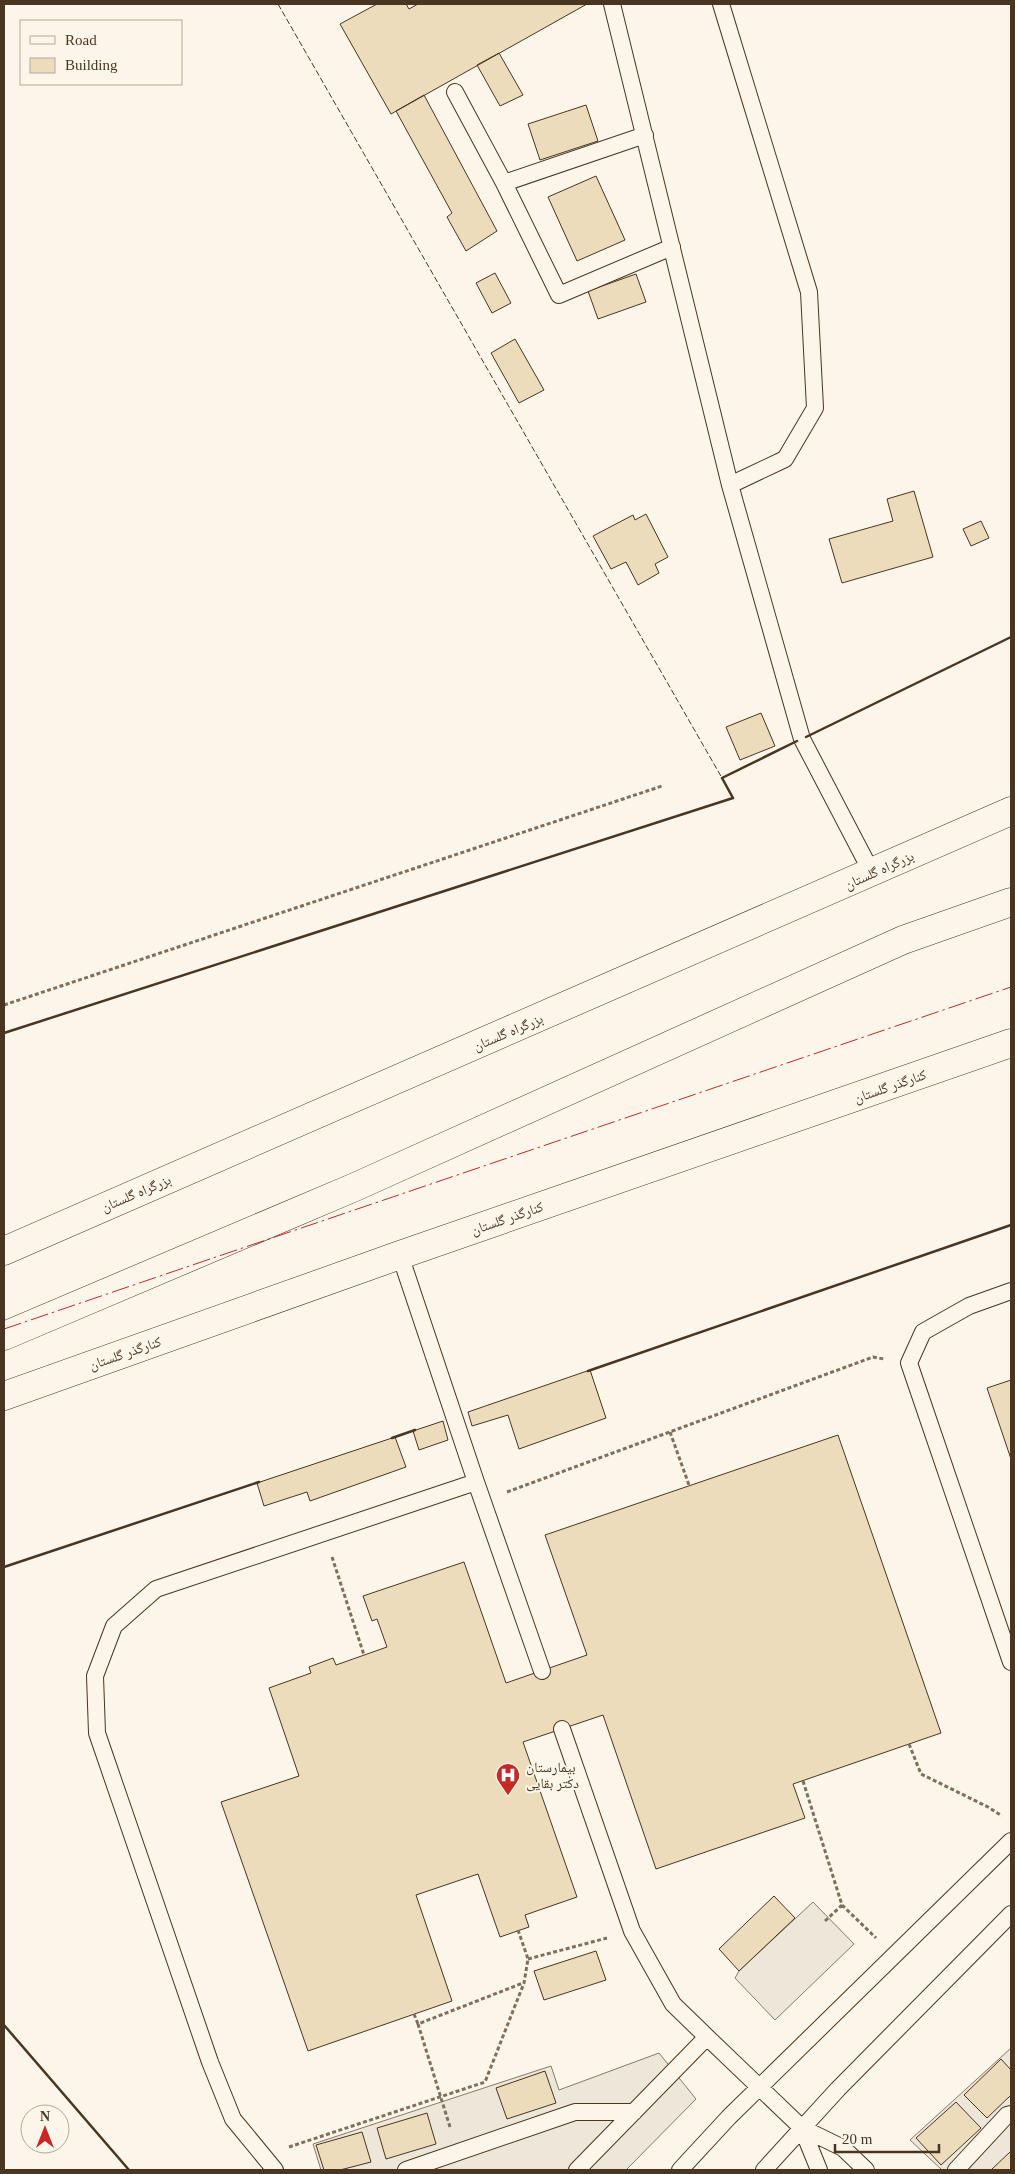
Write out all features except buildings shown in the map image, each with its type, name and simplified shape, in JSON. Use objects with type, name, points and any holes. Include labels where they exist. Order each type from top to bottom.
[{"type":"main road","name":"بزرگراه گلستان","points":[[4,1251],[1011,811]]},
{"type":"main road","points":[[4,1336],[355,1187],[903,940],[1011,902]]},
{"type":"main road","name":"کنارگذر گلستان","points":[[4,1396],[400,1255],[1011,1043]]},
{"type":"lane","points":[[612,4],[730,485],[802,739],[872,873]]},
{"type":"lane","points":[[721,4],[809,292],[815,408],[785,459],[730,485]]},
{"type":"lane","points":[[456,92],[504,183],[559,295],[672,247]]},
{"type":"lane","points":[[504,183],[645,135]]},
{"type":"lane","points":[[400,1255],[542,1671]]},
{"type":"lane","points":[[1011,1291],[969,1306],[923,1332],[909,1364],[1011,1662]]},
{"type":"lane","points":[[275,2170],[233,2119],[210,2062],[97,1733],[94,1676],[114,1626],[156,1590],[476,1482]]},
{"type":"lane","points":[[562,1729],[632,1931],[673,2004],[802,2128],[843,2148],[866,2170]]},
{"type":"lane","points":[[680,2170],[759,2087],[1011,1841]]},
{"type":"lane","points":[[764,2170],[838,2089],[1011,1914]]},
{"type":"lane","points":[[577,2170],[707,2037]]},
{"type":"lane","points":[[406,2170],[575,2112],[634,2112]]},
{"type":"lane","points":[[956,2170],[1007,2115],[1011,2114]]},
{"type":"lane","points":[[802,2128],[819,2170]]},
{"type":"path","points":[[4,1005],[662,786]]},
{"type":"path","points":[[483,1501],[873,1357],[909,1364]]},
{"type":"path","points":[[670,1432],[689,1485]]},
{"type":"path","points":[[324,1533],[364,1655]]},
{"type":"path","points":[[909,1744],[921,1774],[988,1807],[1003,1817]]},
{"type":"path","points":[[803,1781],[842,1905],[894,1956]]},
{"type":"path","points":[[825,1921],[842,1905]]},
{"type":"path","points":[[263,2156],[485,2082],[524,1983],[528,1959],[518,1930]]},
{"type":"path","points":[[528,1959],[632,1931]]},
{"type":"path","points":[[418,2024],[524,1983]]},
{"type":"path","points":[[414,2014],[458,2152]]},
{"type":"shaded area","points":[[813,1902],[854,1944],[775,2020],[735,1978],[739,1971]]},
{"type":"shaded area","points":[[1011,2048],[1011,2170],[942,2170],[910,2140]]},
{"type":"shaded area","points":[[659,2053],[696,2099],[626,2170],[321,2170],[313,2144],[551,2066],[559,2090]]},
{"type":"fence","points":[[278,4],[722,778]]},
{"type":"wall","points":[[806,737],[1011,637]]},
{"type":"wall","points":[[4,1033],[733,798],[722,778],[797,741]]},
{"type":"wall","points":[[588,1371],[1011,1225]]},
{"type":"wall","points":[[392,1438],[415,1430]]},
{"type":"wall","points":[[4,1567],[259,1482]]},
{"type":"wall","points":[[4,2025],[129,2170]]},
{"type":"power","points":[[4,1329],[1011,987]]},
{"type":"place","name":"بیمارستان دکتر بقایی","points":[[508,1796]]}]
